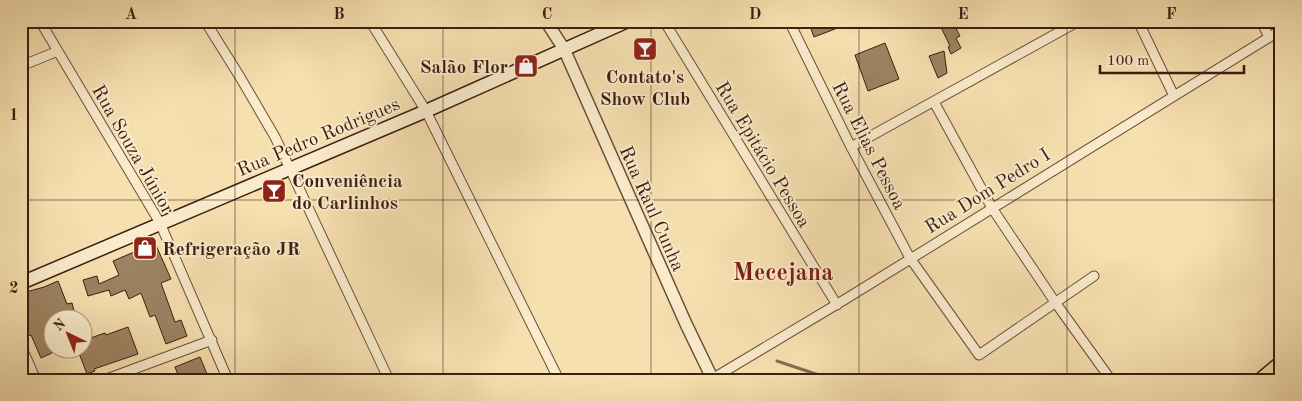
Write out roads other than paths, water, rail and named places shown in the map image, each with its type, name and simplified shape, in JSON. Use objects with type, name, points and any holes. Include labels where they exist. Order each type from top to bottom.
[{"type":"main road","name":"Rua Pedro Rodrigues","points":[[21,283],[426,110],[628,21]]},
{"type":"main road","points":[[1262,380],[1281,364]]},
{"type":"street","name":"Rua Souza Júnior","points":[[40,21],[160,223],[228,380]]},
{"type":"street","points":[[205,21],[275,137],[389,380]]},
{"type":"street","points":[[370,21],[426,110],[559,380]]},
{"type":"street","name":"Rua Raul Cunha","points":[[546,21],[564,49],[712,380]]},
{"type":"street","name":"Rua Epitácio Pessoa","points":[[664,21],[837,305]]},
{"type":"street","name":"Rua Elias Pessoa","points":[[789,21],[851,147],[910,258],[979,355],[1055,302]]},
{"type":"street","points":[[851,147],[1079,21]]},
{"type":"street","points":[[1138,21],[1174,96]]},
{"type":"street","points":[[1262,21],[1269,37]]},
{"type":"street","name":"Rua Dom Pedro I","points":[[712,380],[837,305],[910,258],[1281,30]]},
{"type":"street","points":[[21,66],[58,51]]},
{"type":"street","points":[[934,102],[992,208],[1055,302],[1111,380]]},
{"type":"street","points":[[1055,302],[1094,276]]},
{"type":"street","points":[[104,380],[212,340]]},
{"type":"street","points":[[21,346],[36,380]]},
{"type":"waterway","points":[[777,361],[834,380]]},
{"type":"place","name":"Contato's Show Club","points":[[645,49]]},
{"type":"place","name":"Salão Flor","points":[[526,66]]},
{"type":"place","name":"Conveniência do Carlinhos","points":[[274,191]]},
{"type":"place","name":"Refrigeração JR","points":[[145,248]]},
{"type":"district","name":"Mecejana","points":[[783,272]]}]
